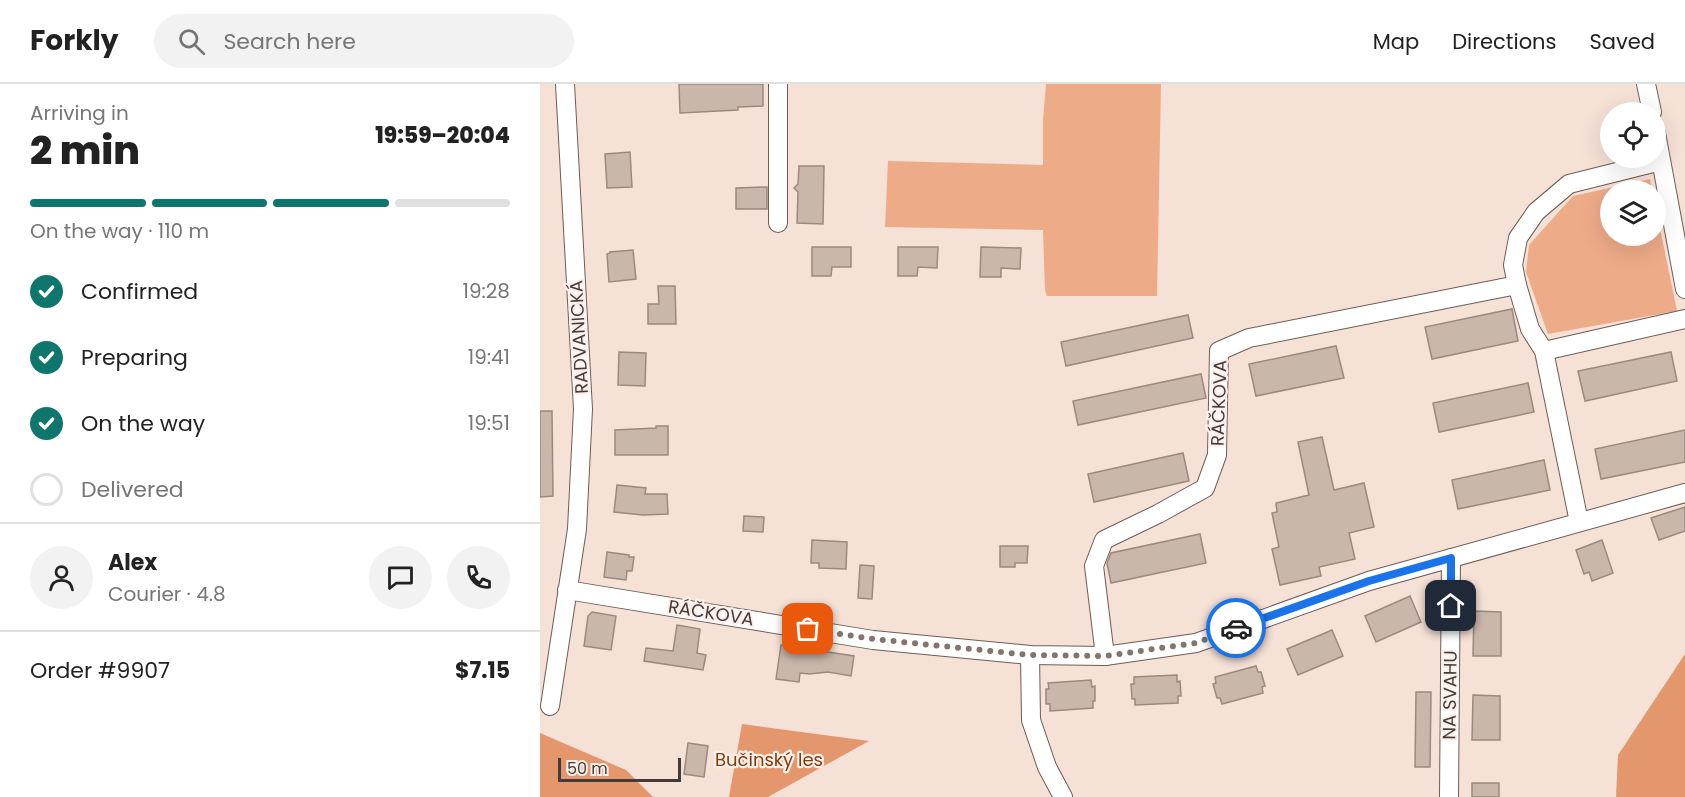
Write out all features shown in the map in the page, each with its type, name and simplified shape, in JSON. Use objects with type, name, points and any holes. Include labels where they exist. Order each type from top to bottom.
[{"type":"street","name":"RADVANICKÁ","points":[[550,706],[577,529],[583,409],[565,84]]},
{"type":"street","points":[[778,84],[778,223]]},
{"type":"street","points":[[1646,84],[1650,102]]},
{"type":"street","points":[[1579,522],[1544,351],[1530,329],[1517,285],[1513,265],[1515,251],[1518,238],[1536,212],[1569,184],[1633,168]]},
{"type":"street","points":[[1662,168],[1685,289]]},
{"type":"street","name":"RÁČKOVA","points":[[1105,656],[1094,566],[1104,540],[1205,488],[1217,455],[1219,351],[1249,338],[1517,285]]},
{"type":"street","points":[[1544,351],[1685,319]]},
{"type":"street","name":"RÁČKOVA","points":[[567,590],[873,639],[1030,655],[1105,656],[1196,643],[1369,581],[1685,493]]},
{"type":"street","name":"NA SVAHU","points":[[1449,797],[1451,558]]},
{"type":"street","points":[[1030,655],[1031,720],[1047,767],[1064,797]]},
{"type":"shaded area","points":[[1046,84],[1161,84],[1157,296],[1047,296],[1043,230],[885,227],[888,161],[1043,165]]},
{"type":"shaded area","points":[[1600,190],[1600,246],[1664,246],[1677,311],[1548,334],[1526,272],[1529,245],[1573,196]]},
{"type":"green space","points":[[1685,654],[1685,797],[1616,797],[1618,755]]},
{"type":"green space","name":"Bučinský les","points":[[742,724],[869,741],[768,797],[729,797]]},
{"type":"green space","points":[[540,733],[626,770],[653,797],[540,797]]},
{"type":"building","points":[[679,84],[763,84],[763,106],[738,107],[738,110],[680,113]]},
{"type":"building","points":[[630,152],[632,187],[607,188],[605,154]]},
{"type":"building","points":[[799,166],[824,166],[823,224],[797,223],[798,192],[794,188],[798,184]]},
{"type":"building","points":[[767,187],[767,209],[736,209],[736,188]]},
{"type":"building","points":[[812,247],[851,247],[851,267],[832,267],[831,276],[812,276]]},
{"type":"building","points":[[898,247],[938,247],[937,268],[918,267],[917,276],[898,276]]},
{"type":"building","points":[[981,247],[1021,248],[1020,269],[1001,268],[1001,277],[980,277]]},
{"type":"building","points":[[633,250],[636,279],[609,282],[607,254]]},
{"type":"building","points":[[658,286],[675,286],[676,324],[648,324],[648,304],[659,304]]},
{"type":"building","points":[[1512,309],[1518,341],[1432,359],[1425,327]]},
{"type":"building","points":[[1188,315],[1193,338],[1066,366],[1061,342]]},
{"type":"building","points":[[1336,346],[1344,378],[1256,396],[1249,364]]},
{"type":"building","points":[[619,352],[646,353],[645,386],[618,385]]},
{"type":"building","points":[[1671,352],[1677,381],[1585,401],[1578,371]]},
{"type":"building","points":[[1201,374],[1206,398],[1078,425],[1073,401]]},
{"type":"building","points":[[1528,383],[1534,412],[1439,432],[1433,403]]},
{"type":"building","points":[[540,411],[552,411],[553,496],[540,497]]},
{"type":"building","points":[[656,426],[668,426],[668,455],[615,455],[615,430],[656,428]]},
{"type":"building","points":[[1685,430],[1685,462],[1601,479],[1595,449]]},
{"type":"building","points":[[1322,437],[1334,490],[1364,483],[1374,527],[1349,533],[1355,559],[1319,567],[1321,576],[1280,585],[1272,549],[1279,547],[1272,513],[1277,512],[1276,503],[1309,495],[1298,442]]},
{"type":"building","points":[[1183,453],[1189,481],[1094,502],[1088,474]]},
{"type":"building","points":[[1544,460],[1550,490],[1458,509],[1452,480]]},
{"type":"building","points":[[617,485],[646,488],[645,494],[667,494],[668,514],[643,515],[614,512]]},
{"type":"building","points":[[1685,507],[1685,531],[1659,540],[1651,518]]},
{"type":"building","points":[[744,516],[764,517],[763,532],[743,531]]},
{"type":"building","points":[[1200,534],[1206,563],[1111,583],[1107,563],[1111,553]]},
{"type":"building","points":[[812,540],[847,542],[846,569],[819,568],[819,563],[811,563]]},
{"type":"building","points":[[1602,540],[1613,573],[1592,581],[1589,572],[1584,574],[1576,550]]},
{"type":"building","points":[[1000,546],[1028,546],[1027,563],[1015,563],[1015,567],[1000,567]]},
{"type":"building","points":[[607,552],[634,557],[632,571],[627,571],[626,580],[604,577]]},
{"type":"building","points":[[860,565],[874,566],[872,599],[858,598]]},
{"type":"building","points":[[1410,596],[1421,622],[1376,642],[1365,616]]},
{"type":"building","points":[[1474,611],[1501,612],[1501,656],[1473,656]]},
{"type":"building","points":[[592,612],[616,616],[611,650],[584,646],[588,616]]},
{"type":"building","points":[[677,625],[700,629],[697,653],[706,655],[703,670],[644,661],[646,648],[673,651]]},
{"type":"building","points":[[1332,630],[1343,656],[1298,675],[1287,649]]},
{"type":"building","points":[[781,645],[854,656],[851,676],[828,672],[800,673],[799,682],[776,679]]},
{"type":"building","points":[[1256,666],[1258,672],[1261,672],[1265,686],[1262,687],[1263,693],[1222,704],[1220,698],[1217,698],[1213,684],[1216,683],[1215,677]]},
{"type":"building","points":[[1177,675],[1177,682],[1180,681],[1181,696],[1178,696],[1178,703],[1135,705],[1135,699],[1132,699],[1131,684],[1134,684],[1134,677]]},
{"type":"building","points":[[1091,680],[1092,687],[1095,686],[1093,708],[1050,711],[1050,704],[1046,704],[1048,683]]},
{"type":"building","points":[[1416,692],[1431,692],[1430,767],[1415,767]]},
{"type":"building","points":[[1473,695],[1500,696],[1500,740],[1472,740]]},
{"type":"building","points":[[688,743],[708,746],[704,777],[684,774]]},
{"type":"building","points":[[1472,783],[1499,783],[1499,797],[1472,797]]},
{"type":"way so far","points":[[808,629],[873,639],[1030,655],[1105,656],[1196,643],[1236,628]]},
{"type":"route","points":[[1236,628],[1369,581],[1451,558],[1451,606]]}]
